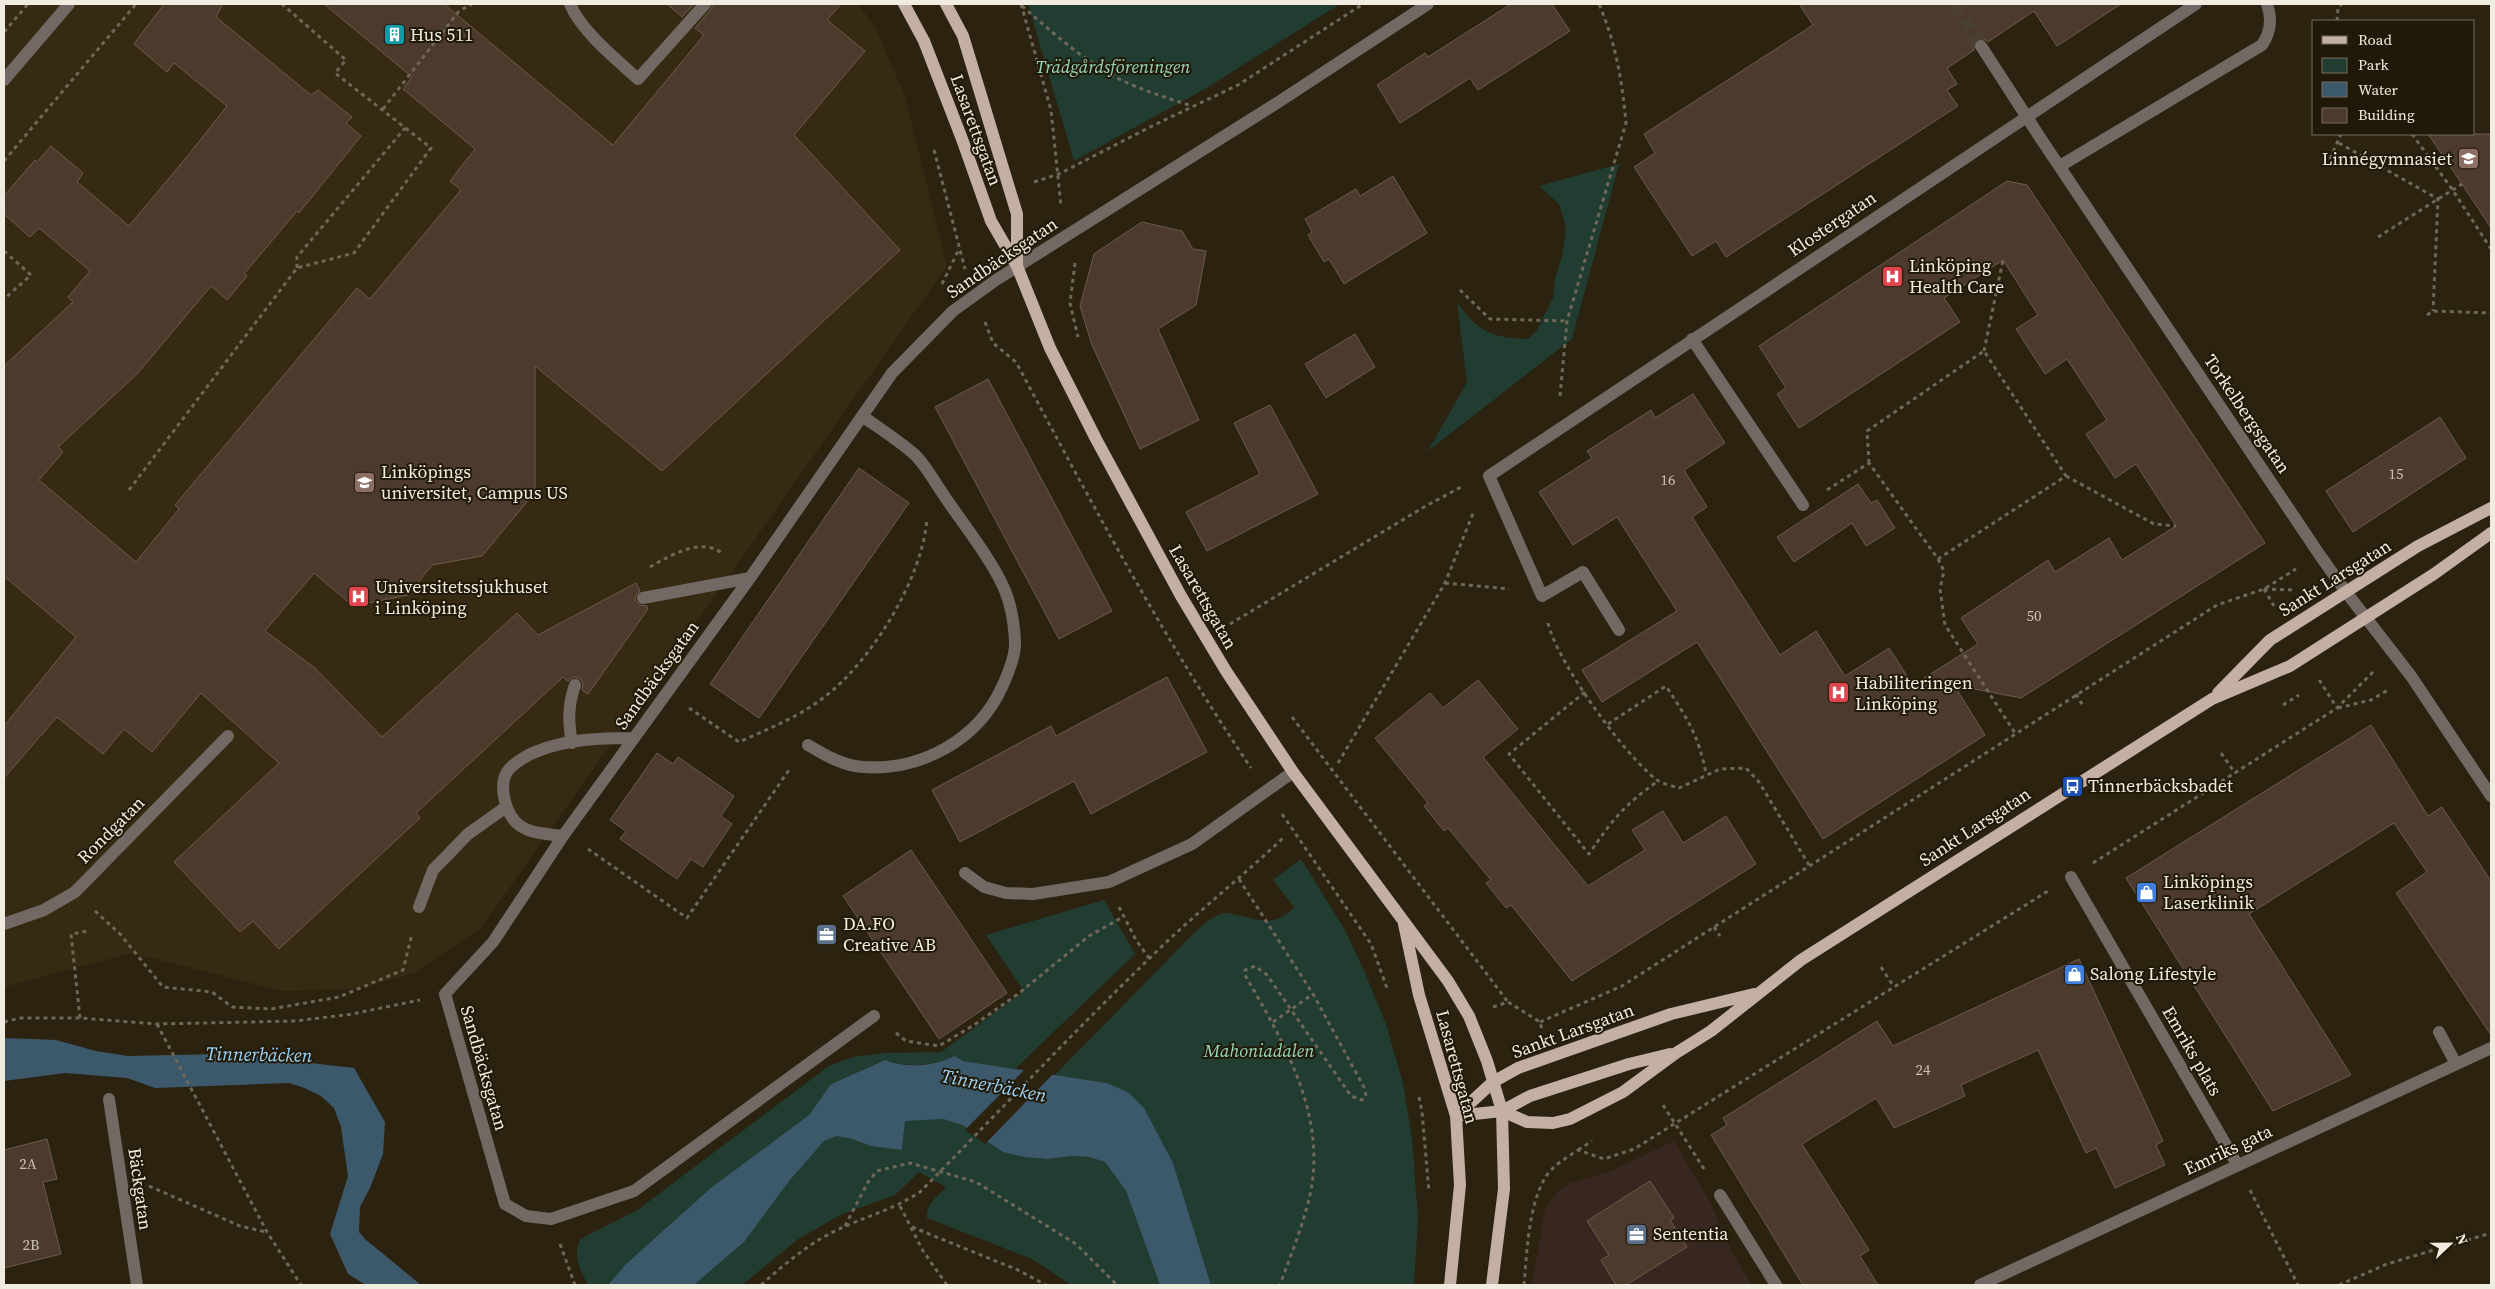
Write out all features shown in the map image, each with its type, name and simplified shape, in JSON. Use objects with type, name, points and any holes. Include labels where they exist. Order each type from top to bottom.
[{"type":"main road","name":"Lasarettsgatan","points":[[904,4],[924,41],[990,221],[1017,266],[1050,348],[1131,506],[1226,671],[1294,772],[1448,981],[1469,1016],[1502,1111],[1504,1189],[1492,1285]]},
{"type":"main road","name":"Lasarettsgatan","points":[[946,4],[962,36],[1017,214],[1017,266]]},
{"type":"main road","name":"Sankt Larsgatan","points":[[2212,698],[2270,640],[2418,546],[2491,508]]},
{"type":"main road","name":"Sankt Larsgatan","points":[[1502,1111],[1528,1122],[1553,1123],[1570,1119],[1623,1092],[1676,1053],[1711,1031],[1801,960],[2212,698],[2290,666],[2434,574],[2491,533]]},
{"type":"main road","name":"Lasarettsgatan","points":[[1402,919],[1419,995],[1456,1116],[1460,1185],[1450,1285]]},
{"type":"main road","name":"Sankt Larsgatan","points":[[1456,1116],[1493,1082],[1518,1068],[1671,1014],[1760,992]]},
{"type":"main road","name":"Sankt Larsgatan","points":[[1456,1116],[1502,1111],[1530,1096],[1629,1064],[1676,1053]]},
{"type":"street","points":[[4,80],[69,4]]},
{"type":"street","points":[[570,4],[573,13],[606,49],[638,79],[704,4]]},
{"type":"street","name":"Sandbäcksgatan","points":[[874,1016],[634,1191],[551,1219],[526,1216],[505,1204],[445,994],[493,942],[563,836],[750,578],[892,373],[953,311],[1017,266],[1277,103],[1428,4]]},
{"type":"street","name":"Klostergatan","points":[[1489,476],[1556,429],[2196,4]]},
{"type":"street","points":[[2060,166],[2262,45],[2268,36],[2271,15],[2267,4]]},
{"type":"street","name":"Torkelbergsgatan","points":[[1982,46],[2026,116],[2319,554],[2365,618],[2411,676],[2491,796]]},
{"type":"street","points":[[1692,339],[1803,505]]},
{"type":"street","points":[[808,745],[834,760],[863,767],[893,765],[918,760],[957,743],[981,722],[996,700],[1008,673],[1016,643],[1012,614],[1002,583],[930,476],[915,455],[862,416]]},
{"type":"street","points":[[1489,476],[1542,596],[1583,572],[1619,630]]},
{"type":"street","points":[[643,598],[750,578]]},
{"type":"street","points":[[572,743],[569,724],[569,703],[574,685]]},
{"type":"street","name":"Rondgatan","points":[[4,924],[44,910],[75,892],[228,736]]},
{"type":"street","points":[[563,836],[533,832],[518,824],[506,807],[504,790],[507,773],[520,761],[539,750],[598,738],[633,738]]},
{"type":"street","points":[[965,873],[984,887],[1006,893],[1033,894],[1110,882],[1192,844],[1294,772]]},
{"type":"street","points":[[419,907],[433,870],[468,834],[506,807]]},
{"type":"street","name":"Emriks plats","points":[[2071,877],[2237,1164]]},
{"type":"street","points":[[2439,1032],[2456,1064]]},
{"type":"street","name":"Emriks gata","points":[[1980,1285],[2237,1164],[2491,1048]]},
{"type":"street","name":"Bäckgatan","points":[[110,1098],[137,1285]]},
{"type":"street","points":[[1720,1195],[1776,1285]]},
{"type":"path","points":[[4,32],[28,4]]},
{"type":"path","points":[[4,160],[136,4]]},
{"type":"path","points":[[282,4],[346,60],[335,73],[431,148],[354,253],[297,268]]},
{"type":"path","points":[[383,110],[458,11],[472,4]]},
{"type":"path","points":[[1010,189],[1059,174],[1192,106],[1238,86],[1363,4]]},
{"type":"path","points":[[1556,429],[1567,321],[1626,123],[1612,34],[1599,4]]},
{"type":"path","points":[[2337,20],[2338,7],[2342,4]]},
{"type":"path","points":[[1022,5],[1063,41],[1102,69],[1146,90],[1192,106]]},
{"type":"path","points":[[1022,5],[1051,110],[1059,174],[1060,204],[1070,233],[1076,267],[1070,303],[1082,345]]},
{"type":"path","points":[[129,490],[297,268],[297,257],[405,128]]},
{"type":"path","points":[[2330,159],[2339,143],[2341,135]]},
{"type":"path","points":[[2413,135],[2452,189],[2491,249]]},
{"type":"path","points":[[2339,143],[2438,199]]},
{"type":"path","points":[[2378,237],[2462,184]]},
{"type":"path","points":[[950,208],[983,198]]},
{"type":"path","points":[[2427,316],[2433,310],[2438,199]]},
{"type":"path","points":[[4,251],[31,275],[4,299]]},
{"type":"path","points":[[2003,260],[1984,351],[1867,431],[1869,463],[1944,571],[1940,589],[1945,625],[2015,733]]},
{"type":"path","points":[[1460,290],[1490,319],[1567,321]]},
{"type":"path","points":[[2433,310],[2491,313]]},
{"type":"path","points":[[1984,351],[2066,476],[2154,524],[2176,526]]},
{"type":"path","points":[[1803,505],[1869,463]]},
{"type":"path","points":[[666,692],[739,742],[797,716],[828,695],[850,673],[875,642],[898,605],[913,574],[926,526],[930,476]]},
{"type":"path","points":[[1338,763],[1445,583],[1489,476]]},
{"type":"path","points":[[1229,624],[1424,507],[1459,488],[1489,476]]},
{"type":"path","points":[[1938,560],[2066,476]]},
{"type":"path","points":[[1540,1022],[1622,986],[2217,605],[2264,589],[2319,554]]},
{"type":"path","points":[[1445,583],[1494,586],[1542,596],[1549,628],[1570,673],[1628,750],[1658,780],[1679,788],[1720,769],[1746,768],[1759,782],[1810,865]]},
{"type":"path","points":[[1224,616],[1234,632]]},
{"type":"path","points":[[1524,1285],[1530,1232],[1542,1185],[1558,1164],[1578,1150],[1604,1159],[1634,1149],[1676,1125],[2337,708],[2371,700],[2411,676]]},
{"type":"path","points":[[2313,686],[2320,681],[2337,708]]},
{"type":"path","points":[[1608,724],[1666,686],[1693,728],[1702,752],[1706,774]]},
{"type":"path","points":[[2283,705],[2305,690]]},
{"type":"path","points":[[1585,692],[1509,754],[1589,854],[1614,817],[1658,780]]},
{"type":"path","points":[[2076,694],[2084,706]]},
{"type":"path","points":[[1292,716],[1508,1002]]},
{"type":"path","points":[[563,836],[594,852],[686,918],[808,745]]},
{"type":"path","points":[[2221,752],[2235,772]]},
{"type":"path","points":[[761,1285],[810,1246],[845,1226],[900,1206],[920,1192],[1149,958],[1199,911],[1239,879],[1283,838]]},
{"type":"path","points":[[1239,879],[1313,994],[1365,1089],[1363,1099],[1358,1100],[1351,1096],[1292,1009],[1262,970],[1255,966],[1245,970],[1245,975],[1273,1022],[1290,1058],[1308,1106],[1314,1154],[1310,1198],[1280,1285]]},
{"type":"path","points":[[75,892],[120,934],[163,986],[212,992],[232,1007],[271,1009],[339,997],[403,970],[419,907]]},
{"type":"path","points":[[874,1016],[906,1041],[939,1046],[974,1025],[1018,994],[1089,936],[1123,917],[1149,958]]},
{"type":"path","points":[[1714,927],[1720,936]]},
{"type":"path","points":[[80,1018],[71,934],[88,931]]},
{"type":"path","points":[[1881,967],[1894,987]]},
{"type":"path","points":[[4,1022],[20,1018],[80,1018],[157,1024],[296,1020],[352,1014],[445,994]]},
{"type":"path","points":[[1273,1022],[1313,994]]},
{"type":"path","points":[[157,1024],[267,1232],[301,1285]]},
{"type":"path","points":[[1663,1105],[1720,1195]]},
{"type":"path","points":[[845,1226],[868,1182],[877,1171],[910,1163],[976,1182],[1076,1244],[1116,1285]]},
{"type":"path","points":[[2237,1164],[2298,1285]]},
{"type":"path","points":[[121,1181],[146,1184],[240,1226],[267,1232]]},
{"type":"path","points":[[900,1206],[923,1251],[947,1285]]},
{"type":"path","points":[[912,1227],[1018,1270],[1046,1285]]},
{"type":"path","points":[[2340,1285],[2387,1264],[2491,1232]]},
{"type":"path","points":[[570,1270],[575,1285]]},
{"type":"shaded area","name":"Universitetssjukhuset i Linköping","points":[[4,4],[858,4],[875,27],[905,96],[947,266],[482,927],[414,973],[355,989],[283,991],[132,953],[4,987]]},
{"type":"shaded area","points":[[1674,1141],[1709,1200],[1732,1253],[1752,1285],[1532,1285],[1545,1209],[1557,1192],[1568,1184],[1613,1170]]},
{"type":"green space","name":"Trädgårdsföreningen","points":[[1028,4],[1340,4],[1208,87],[1074,161]]},
{"type":"green space","points":[[1619,164],[1572,339],[1428,451],[1467,382],[1457,302],[1479,327],[1495,335],[1528,339],[1537,330],[1553,298],[1555,278],[1562,256],[1566,228],[1559,204],[1539,186]]},
{"type":"green space","name":"Mahoniadalen","points":[[1301,859],[1345,930],[1365,973],[1386,1024],[1403,1083],[1412,1137],[1418,1219],[1414,1285],[1211,1285],[1173,1163],[1107,1083],[1055,1075],[1188,939],[1210,919],[1226,913],[1263,920],[1275,920],[1294,907],[1273,880]]},
{"type":"green space","points":[[1104,900],[1135,954],[1015,1069],[962,1061],[955,1056],[938,1062],[920,1065],[893,1063],[884,1060],[831,1084],[809,1115],[712,1187],[626,1264],[608,1285],[589,1285],[582,1274],[577,1258],[580,1239],[636,1211],[829,1066],[853,1057],[883,1053],[941,1052],[1024,991],[986,935]]},
{"type":"green space","points":[[943,1119],[962,1125],[1003,1152],[1047,1159],[1072,1156],[1089,1157],[1105,1162],[1126,1191],[1160,1285],[1071,1285],[1032,1259],[927,1218],[930,1205],[946,1187],[919,1172],[895,1195],[840,1215],[797,1240],[742,1285],[694,1285],[744,1242],[790,1180],[824,1141],[837,1136],[853,1139],[870,1146],[902,1150],[905,1120]]},
{"type":"water","name":"Tinnerbäcken","points":[[4,1038],[56,1040],[96,1051],[128,1056],[263,1053],[293,1061],[354,1068],[385,1122],[383,1154],[370,1188],[360,1207],[359,1232],[421,1285],[366,1285],[348,1274],[330,1234],[348,1176],[341,1127],[334,1108],[321,1096],[288,1083],[155,1088],[127,1078],[65,1073],[4,1081]]},
{"type":"water","name":"Tinnerbäcken","points":[[955,1056],[963,1061],[1107,1083],[1129,1093],[1144,1108],[1173,1163],[1211,1285],[1160,1285],[1126,1191],[1105,1162],[1089,1157],[1072,1156],[1047,1159],[1003,1152],[962,1125],[943,1119],[905,1121],[902,1150],[870,1146],[853,1139],[837,1136],[824,1141],[790,1180],[744,1242],[694,1285],[608,1285],[626,1264],[712,1187],[809,1115],[831,1084],[885,1060],[903,1065],[920,1065],[938,1062]]},
{"type":"pier","points":[[1026,1068],[1055,1072],[985,1144],[965,1130]]},
{"type":"building","name":"Linköpings universitet, Campus US","points":[[164,4],[223,4],[216,17],[311,95],[318,90],[352,117],[346,123],[361,136],[299,213],[297,211],[244,274],[247,276],[227,300],[211,286],[137,374],[58,447],[63,452],[39,480],[136,562],[179,509],[175,505],[357,288],[370,299],[461,190],[450,181],[475,149],[403,89],[412,77],[324,4],[444,4],[613,145],[704,35],[695,28],[713,4],[841,4],[827,20],[865,51],[794,135],[900,250],[662,471],[535,366],[535,492],[482,556],[432,565],[408,595],[353,606],[314,573],[265,631],[315,668],[382,737],[517,613],[538,635],[636,583],[640,591],[636,595],[635,600],[640,605],[647,606],[648,609],[588,694],[582,690],[583,684],[581,679],[574,677],[568,681],[563,677],[416,813],[420,818],[279,949],[253,921],[240,932],[174,862],[279,763],[201,693],[152,752],[124,729],[103,754],[57,717],[4,778],[4,726],[76,637],[4,576],[4,366],[73,302],[68,297],[90,271],[39,228],[30,237],[4,214],[4,196],[35,160],[37,162],[51,146],[83,173],[77,182],[129,226],[190,153],[227,106],[174,63],[167,72],[134,44]]},
{"type":"building","points":[[667,4],[694,4],[682,17]]},
{"type":"building","points":[[1511,4],[1552,4],[1570,31],[1478,90],[1470,78],[1400,123],[1377,85],[1425,53],[1428,57]]},
{"type":"building","points":[[1799,4],[2121,4],[2057,46],[2034,11],[1988,42],[1984,39],[1977,39],[1974,43],[1974,50],[1947,68],[1957,84],[1947,90],[1958,106],[1726,257],[1716,241],[1692,256],[1634,167],[1655,153],[1644,134],[1813,25]]},
{"type":"building","name":"Linnégymnasiet","points":[[2491,134],[2491,228],[2429,135]]},
{"type":"building","points":[[1393,176],[1427,233],[1344,284],[1329,259],[1324,262],[1308,235],[1312,232],[1305,219],[1356,189],[1360,196]]},
{"type":"building","points":[[2007,181],[2027,185],[2265,543],[2021,698],[1954,685],[1985,735],[1823,839],[1697,642],[1602,702],[1582,670],[1677,611],[1617,517],[1573,545],[1539,492],[1592,458],[1587,451],[1651,410],[1655,418],[1693,394],[1725,443],[1684,470],[1707,507],[1692,517],[1780,655],[1816,631],[1845,676],[1889,648],[1913,685],[1978,644],[1961,618],[2048,560],[2055,572],[2109,538],[2122,560],[2176,526],[2136,464],[2115,478],[2086,434],[2107,420],[2067,359],[2045,374],[2016,329],[2038,315],[2003,260],[1944,298],[1960,322],[1799,428],[1777,394],[1786,388],[1759,346]]},
{"type":"building","points":[[1142,222],[1182,231],[1193,249],[1206,251],[1196,305],[1158,329],[1199,420],[1140,449],[1092,345],[1080,306],[1094,254]]},
{"type":"building","points":[[1355,334],[1375,367],[1326,398],[1305,364]]},
{"type":"building","points":[[988,379],[1112,611],[1059,639],[935,407]]},
{"type":"building","points":[[1270,405],[1318,494],[1207,551],[1186,512],[1260,474],[1234,423]]},
{"type":"building","points":[[2440,417],[2466,458],[2353,532],[2326,491]]},
{"type":"building","points":[[859,468],[909,503],[759,718],[710,684]]},
{"type":"building","points":[[1858,484],[1871,503],[1877,500],[1895,528],[1866,546],[1852,523],[1794,562],[1777,537]]},
{"type":"building","points":[[1167,677],[1207,752],[1091,814],[1074,781],[960,842],[932,790],[1051,726],[1056,736]]},
{"type":"building","points":[[1478,680],[1518,729],[1483,757],[1588,886],[1645,850],[1632,830],[1663,811],[1683,843],[1726,816],[1756,864],[1572,981],[1511,905],[1506,908],[1486,883],[1491,880],[1448,828],[1444,831],[1424,806],[1428,803],[1375,738],[1430,693],[1443,708]]},
{"type":"building","points":[[2371,725],[2428,816],[2442,807],[2491,881],[2491,1035],[2396,893],[2427,872],[2394,823],[2249,914],[2351,1075],[2273,1111],[2126,878]]},
{"type":"building","points":[[657,753],[673,764],[678,757],[734,796],[721,816],[732,824],[703,867],[691,859],[677,879],[620,839],[626,831],[610,820]]},
{"type":"building","points":[[911,850],[1007,993],[939,1039],[843,896]]},
{"type":"building","points":[[2079,959],[2163,1141],[2156,1145],[2165,1165],[2115,1188],[2096,1148],[2086,1153],[2038,1050],[1961,1085],[1965,1096],[1894,1128],[1876,1098],[1802,1144],[1869,1250],[1860,1256],[1878,1285],[1803,1285],[1711,1135],[1727,1125],[1723,1118],[1877,1021],[1893,1046]]},
{"type":"building","points":[[47,1139],[57,1179],[43,1182],[61,1254],[4,1268],[4,1150]]},
{"type":"building","name":"Sententia","points":[[1650,1181],[1674,1218],[1670,1220],[1687,1247],[1626,1285],[1616,1285],[1601,1260],[1609,1255],[1587,1221]]},
{"type":"tunnel","points":[[1954,4],[1981,46]]},
{"type":"place","name":"Hus 511","points":[[394,35]]},
{"type":"place","name":"Linnégymnasiet","points":[[2468,159]]},
{"type":"place","name":"Linköping Health Care","points":[[1893,276]]},
{"type":"place","name":"Linköpings universitet, Campus US","points":[[365,482]]},
{"type":"place","name":"Universitetssjukhuset i Linköping","points":[[359,597]]},
{"type":"place","name":"Habiliteringen Linköping","points":[[1839,693]]},
{"type":"place","name":"Tinnerbäcksbadet","points":[[2072,786]]},
{"type":"place","name":"Linköpings Laserklinik","points":[[2147,892]]},
{"type":"place","name":"DA.FO Creative AB","points":[[827,934]]},
{"type":"place","name":"Salong Lifestyle","points":[[2074,974]]},
{"type":"place","name":"Sententia","points":[[1637,1234]]}]
